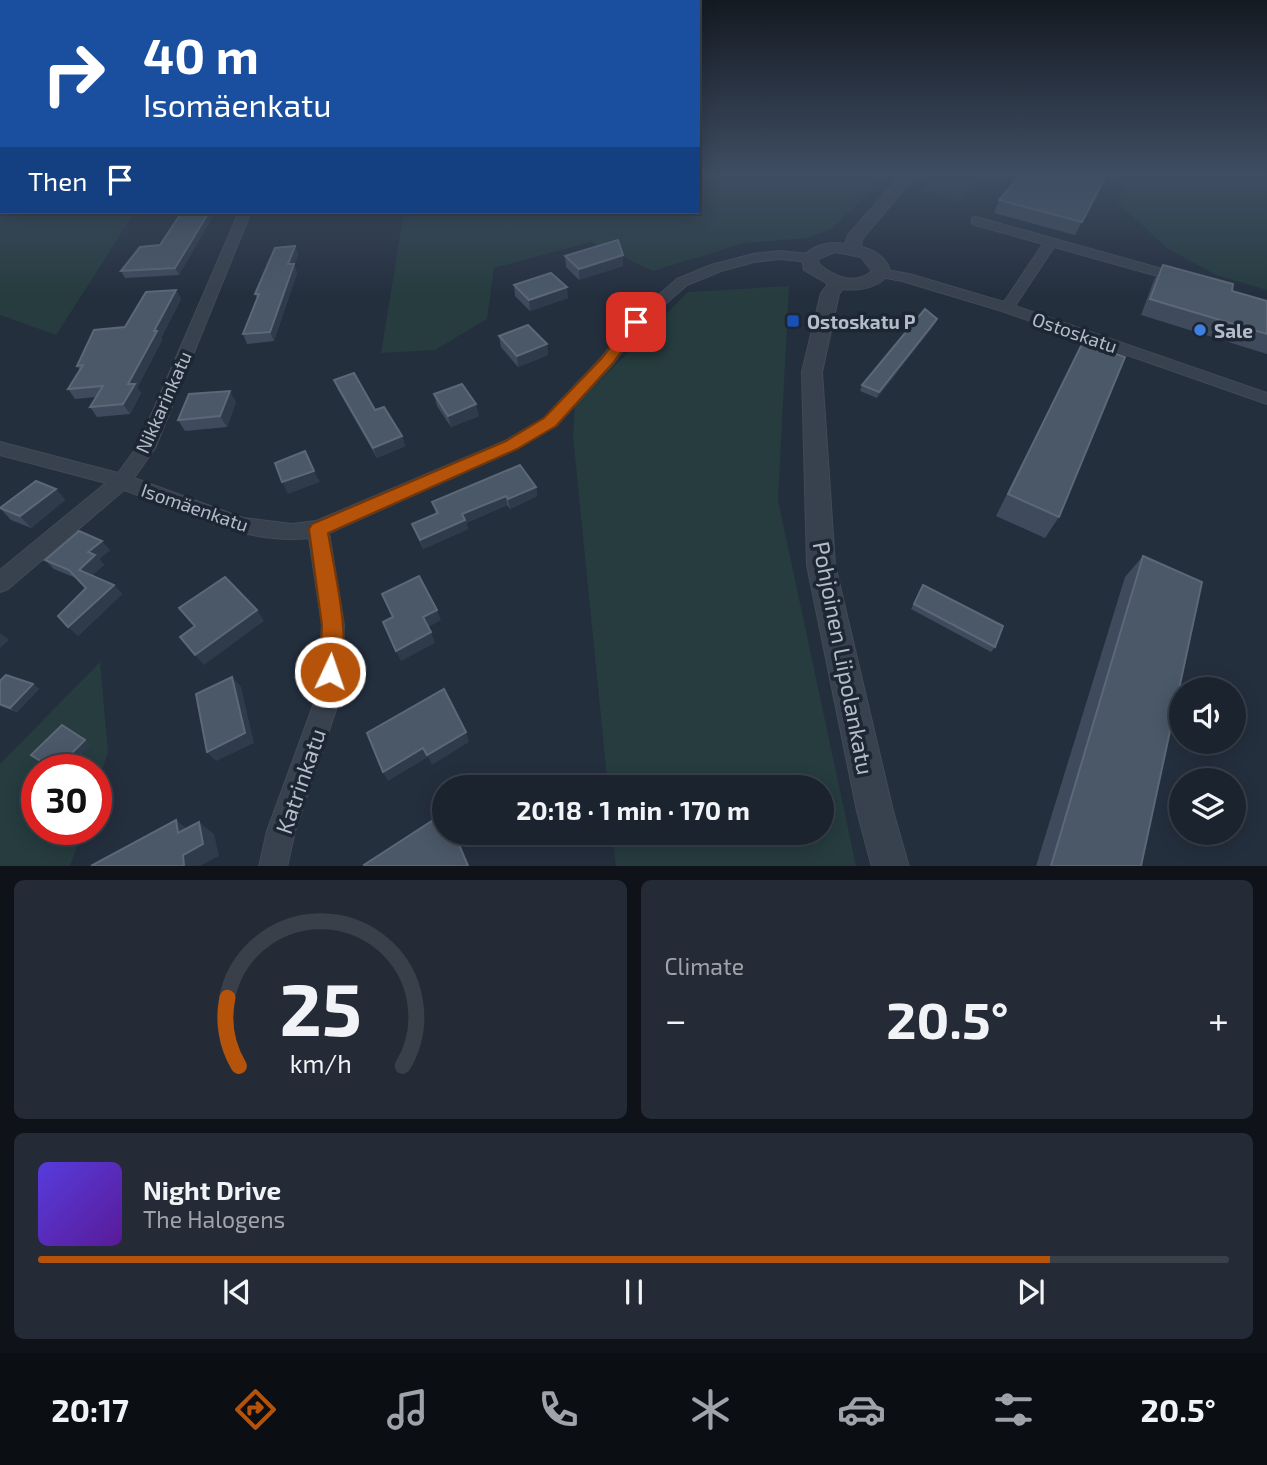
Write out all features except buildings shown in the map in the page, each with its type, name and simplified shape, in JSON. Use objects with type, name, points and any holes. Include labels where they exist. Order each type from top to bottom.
[{"type":"street","points":[[852,248],[854,238],[876,213]]},
{"type":"street","name":"Nikkarinkatu","points":[[0,583],[122,481],[146,448],[244,214]]},
{"type":"street","points":[[976,221],[1193,282]]},
{"type":"street","points":[[1007,308],[1051,242]]},
{"type":"street","points":[[852,248],[875,258],[881,267],[881,273],[867,283],[838,283],[821,277],[810,266],[810,258],[823,249],[852,248]]},
{"type":"street","name":"Isomäenkatu","points":[[0,448],[122,481],[231,523],[295,533],[318,529],[512,445],[550,422],[607,361],[636,322],[682,282],[716,268],[753,258],[780,255],[810,258]]},
{"type":"street","name":"Ostoskatu","points":[[881,273],[904,277],[1007,308],[1267,398]]},
{"type":"street","name":"Pohjoinen Liipolankatu","points":[[838,283],[830,293],[812,372],[821,565],[875,811],[891,866]]},
{"type":"street","name":"Katrinkatu","points":[[273,866],[281,831],[329,695],[333,625],[318,529]]},
{"type":"green space","points":[[847,213],[831,229],[807,238],[744,243],[653,271],[591,242],[494,268],[487,319],[435,350],[381,353],[404,214]]},
{"type":"green space","points":[[1129,213],[1267,213],[1267,290],[1216,275],[1167,248]]},
{"type":"green space","points":[[0,214],[134,214],[56,335],[0,315]]},
{"type":"green space","points":[[789,286],[778,500],[856,866],[616,866],[613,845],[834,845],[834,775],[607,775],[573,436],[575,406],[688,292]]},
{"type":"green space","points":[[100,662],[107,754],[21,754],[21,845],[78,845],[70,866],[0,866],[0,764]]},
{"type":"place","name":"Ostoskatu P","points":[[793,321]]},
{"type":"place","name":"Sale","points":[[1200,330]]},
{"type":"route","points":[[330,672],[333,625],[318,529],[512,445],[550,422],[607,361],[636,322]]}]
